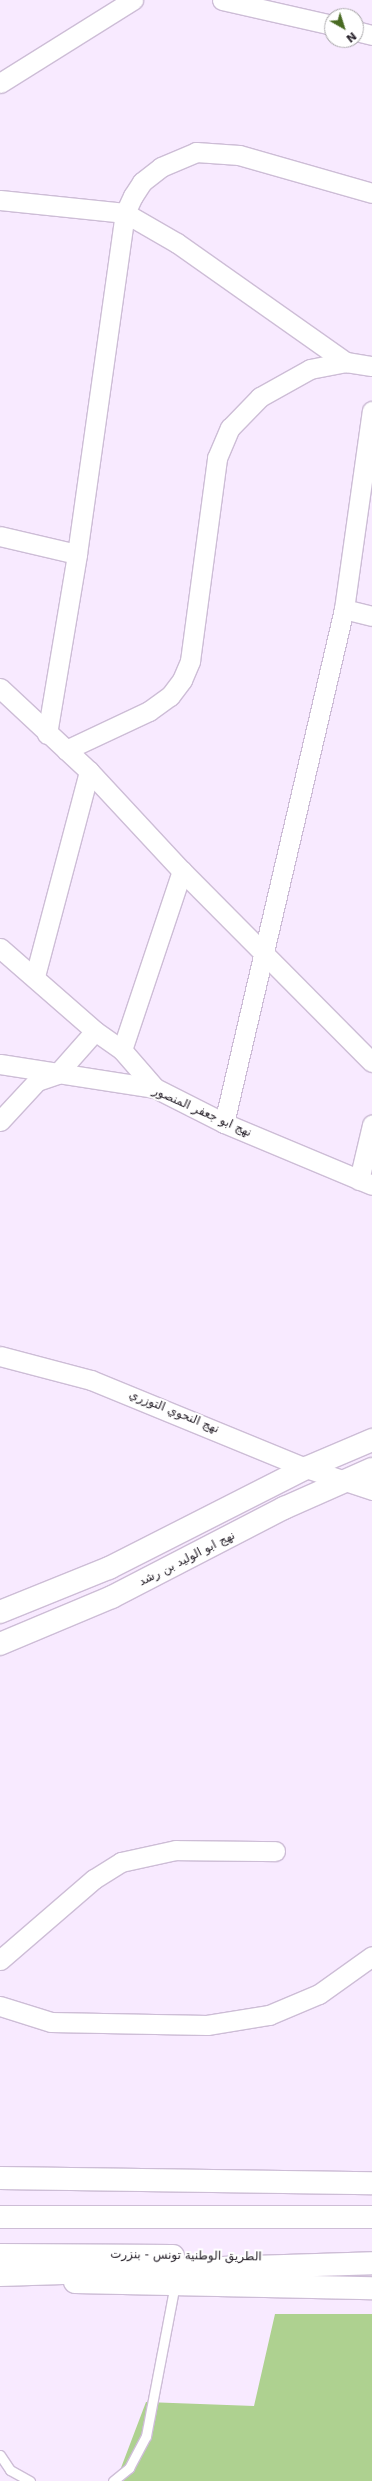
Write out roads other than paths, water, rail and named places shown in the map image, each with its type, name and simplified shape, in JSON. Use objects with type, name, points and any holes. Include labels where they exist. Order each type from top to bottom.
[{"type":"main road","points":[[0,1612],[109,1568],[306,1468],[372,1440]]},
{"type":"main road","name":"نهج ابو الوليد بن رشد","points":[[0,1644],[112,1597],[343,1480],[372,1469]]},
{"type":"main road","points":[[0,2178],[372,2183]]},
{"type":"main road","points":[[118,2215],[372,2203]]},
{"type":"main road","points":[[0,2210],[96,2215]]},
{"type":"main road","points":[[0,2217],[118,2215],[372,2217]]},
{"type":"main road","name":"الطريق الوطنية تونس - بنزرت","points":[[0,2255],[372,2259]]},
{"type":"main road","points":[[0,2275],[372,2263]]},
{"type":"main road","points":[[0,2281],[372,2288]]},
{"type":"street","points":[[0,83],[133,0]]},
{"type":"street","points":[[222,0],[324,24]]},
{"type":"street","points":[[46,734],[77,554],[125,213],[142,182],[174,159],[196,152],[239,155],[372,194]]},
{"type":"street","points":[[0,200],[125,213],[178,243],[346,362]]},
{"type":"street","points":[[66,750],[149,711],[170,696],[182,680],[190,661],[217,458],[230,428],[249,405],[286,381],[310,369],[346,362],[372,366]]},
{"type":"street","points":[[224,1123],[344,609],[372,411]]},
{"type":"street","points":[[0,536],[77,554]]},
{"type":"street","points":[[344,609],[372,616]]},
{"type":"street","points":[[0,688],[46,734],[89,771],[182,871],[265,951],[372,1062]]},
{"type":"street","points":[[35,976],[89,771]]},
{"type":"street","points":[[122,1050],[182,871]]},
{"type":"street","points":[[0,948],[35,976],[94,1031],[122,1050],[155,1088]]},
{"type":"street","points":[[0,1121],[37,1081],[57,1074],[94,1031]]},
{"type":"street","name":"نهج ابو جعفر المنصور","points":[[0,1064],[155,1088],[224,1123],[365,1182]]},
{"type":"street","points":[[365,1182],[372,1125]]},
{"type":"street","name":"نهج النحوي التوزري","points":[[0,1356],[99,1383],[306,1468],[372,1490]]},
{"type":"street","points":[[0,1960],[94,1879],[120,1862],[176,1850],[275,1852]]},
{"type":"street","points":[[0,2006],[51,2022],[207,2025],[269,2014],[319,1994],[372,1956]]},
{"type":"lane","points":[[113,2481],[129,2468],[146,2436],[175,2284]]},
{"type":"lane","points":[[0,2455],[10,2470],[30,2481]]}]
